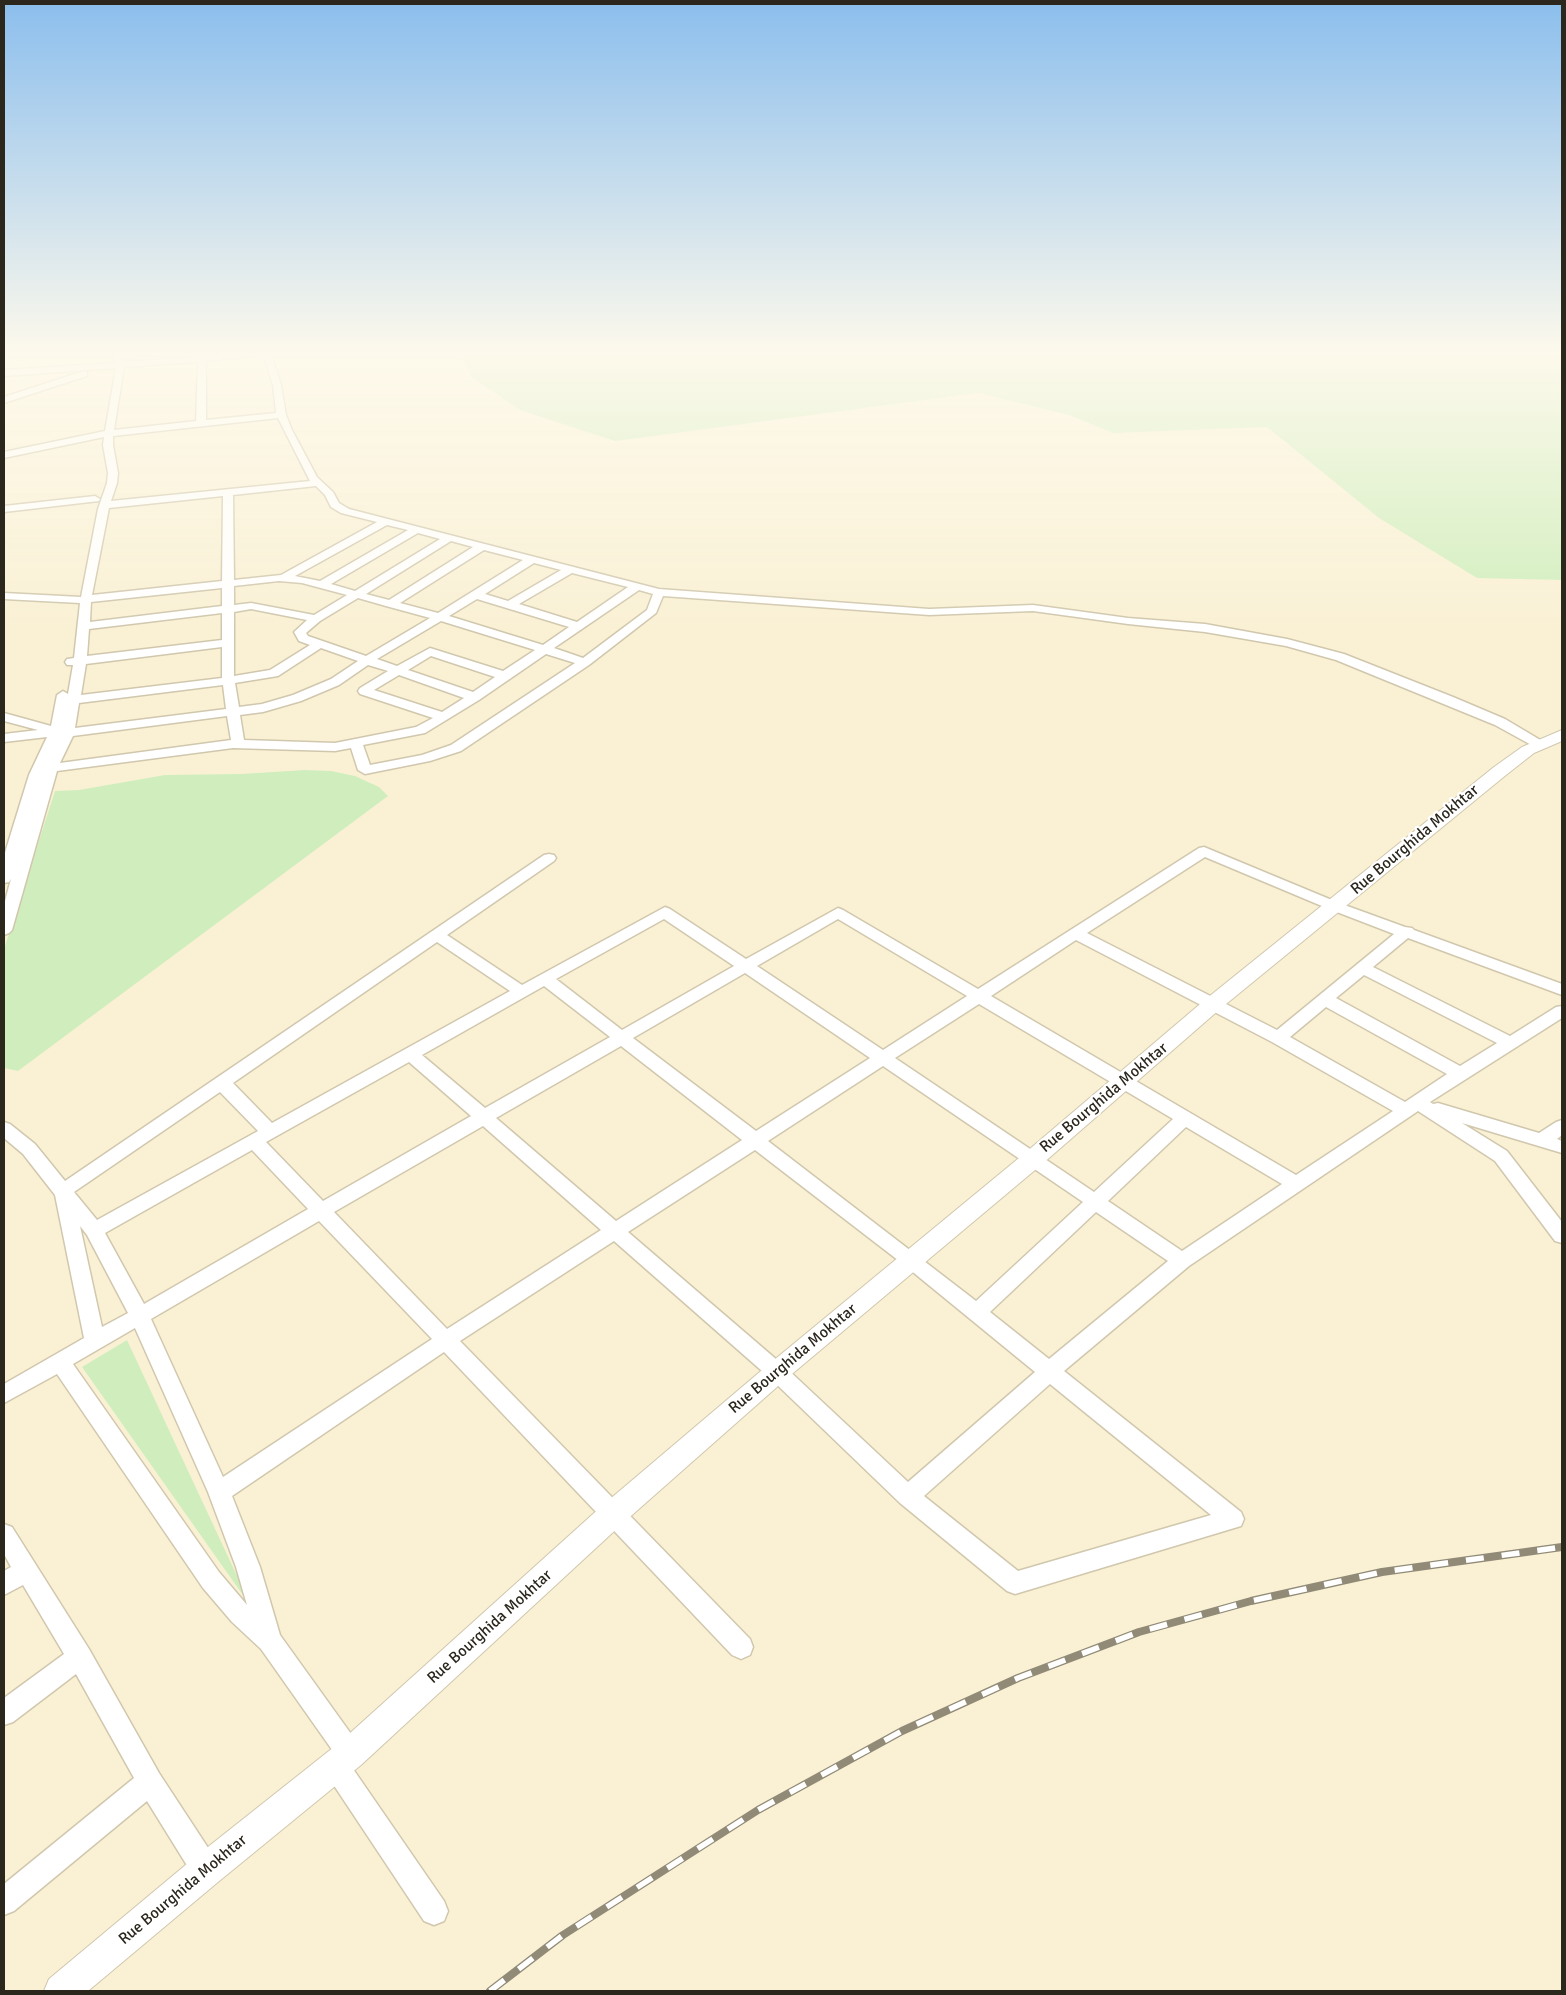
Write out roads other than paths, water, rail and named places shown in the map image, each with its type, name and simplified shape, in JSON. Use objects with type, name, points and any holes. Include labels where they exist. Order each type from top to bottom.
[{"type":"main road","name":"Rue Bourghida Mokhtar","points":[[61,1991],[206,1870],[343,1760],[613,1514],[776,1372],[1033,1159],[1213,1004],[1481,785],[1518,757],[1551,740]]},
{"type":"street","points":[[8,454],[56,444]]},
{"type":"street","points":[[4,879],[7,861],[36,775],[62,732],[99,503],[112,483],[113,473],[107,444]]},
{"type":"street","points":[[295,444],[315,481],[329,494],[338,508],[385,522],[659,592],[929,612],[1033,608],[1128,621],[1205,628],[1287,642],[1340,657],[1551,740]]},
{"type":"street","points":[[4,509],[228,493],[315,481]]},
{"type":"street","points":[[4,518],[99,503],[315,481]]},
{"type":"street","points":[[228,493],[228,680],[238,744]]},
{"type":"street","points":[[283,578],[385,522]]},
{"type":"street","points":[[322,585],[416,530]]},
{"type":"street","points":[[448,538],[316,619],[300,632],[303,638],[319,644],[474,697]]},
{"type":"street","points":[[390,604],[483,546]]},
{"type":"street","points":[[4,738],[233,712],[262,708],[297,698],[335,682],[367,660],[533,559]]},
{"type":"street","points":[[510,606],[570,569]]},
{"type":"street","points":[[4,596],[83,600],[283,578],[302,580],[440,617],[584,662]]},
{"type":"street","points":[[51,768],[238,744],[335,747],[420,730],[444,717],[638,586]]},
{"type":"street","points":[[356,743],[366,770],[425,758],[456,748],[584,662],[650,614],[658,599],[659,592]]},
{"type":"street","points":[[476,595],[578,626]]},
{"type":"street","points":[[4,930],[51,768],[74,700],[74,662],[84,626],[83,600]]},
{"type":"street","points":[[84,626],[259,607],[316,619]]},
{"type":"street","points":[[74,662],[229,643]]},
{"type":"street","points":[[74,700],[274,673],[319,644]]},
{"type":"street","points":[[444,717],[364,691],[430,652],[505,676]]},
{"type":"street","points":[[4,717],[62,732]]},
{"type":"street","points":[[219,1492],[446,1340],[1204,851],[1334,906],[1407,931],[1562,990]]},
{"type":"street","points":[[62,1191],[548,858]]},
{"type":"street","points":[[94,1230],[665,912],[1182,1261]]},
{"type":"street","points":[[4,1394],[838,913],[1125,1081],[1296,1184]]},
{"type":"street","points":[[1278,1038],[1327,1000],[1407,931]]},
{"type":"street","points":[[1076,934],[1412,1107],[1501,1156],[1562,1236]]},
{"type":"street","points":[[437,935],[522,992]]},
{"type":"street","points":[[1364,969],[1510,1043]]},
{"type":"street","points":[[411,1054],[776,1372],[908,1496],[1014,1583],[1234,1519],[910,1259],[545,979]]},
{"type":"street","points":[[1327,1000],[1460,1074]]},
{"type":"street","points":[[908,1496],[1050,1371],[1182,1261],[1460,1074],[1562,1011]]},
{"type":"street","points":[[222,1083],[262,1137],[322,1211],[741,1646]]},
{"type":"street","points":[[1412,1107],[1562,1147]]},
{"type":"street","points":[[977,1312],[1185,1118]]},
{"type":"street","points":[[1541,1140],[1562,1126]]},
{"type":"street","points":[[4,1128],[29,1149],[94,1230],[140,1316],[219,1492],[248,1567],[270,1641],[434,1911]]},
{"type":"street","points":[[62,1191],[95,1342]]},
{"type":"street","points":[[60,1362],[211,1580],[240,1614],[270,1641]]},
{"type":"street","points":[[4,1534],[80,1657],[150,1782],[206,1870]]},
{"type":"street","points":[[4,1584],[26,1570]]},
{"type":"street","points":[[4,1713],[80,1657]]},
{"type":"street","points":[[4,1901],[150,1782]]},
{"type":"railway","points":[[490,1991],[563,1935],[758,1810],[902,1731],[1018,1678],[1139,1632],[1251,1601],[1382,1572],[1562,1547]]}]
